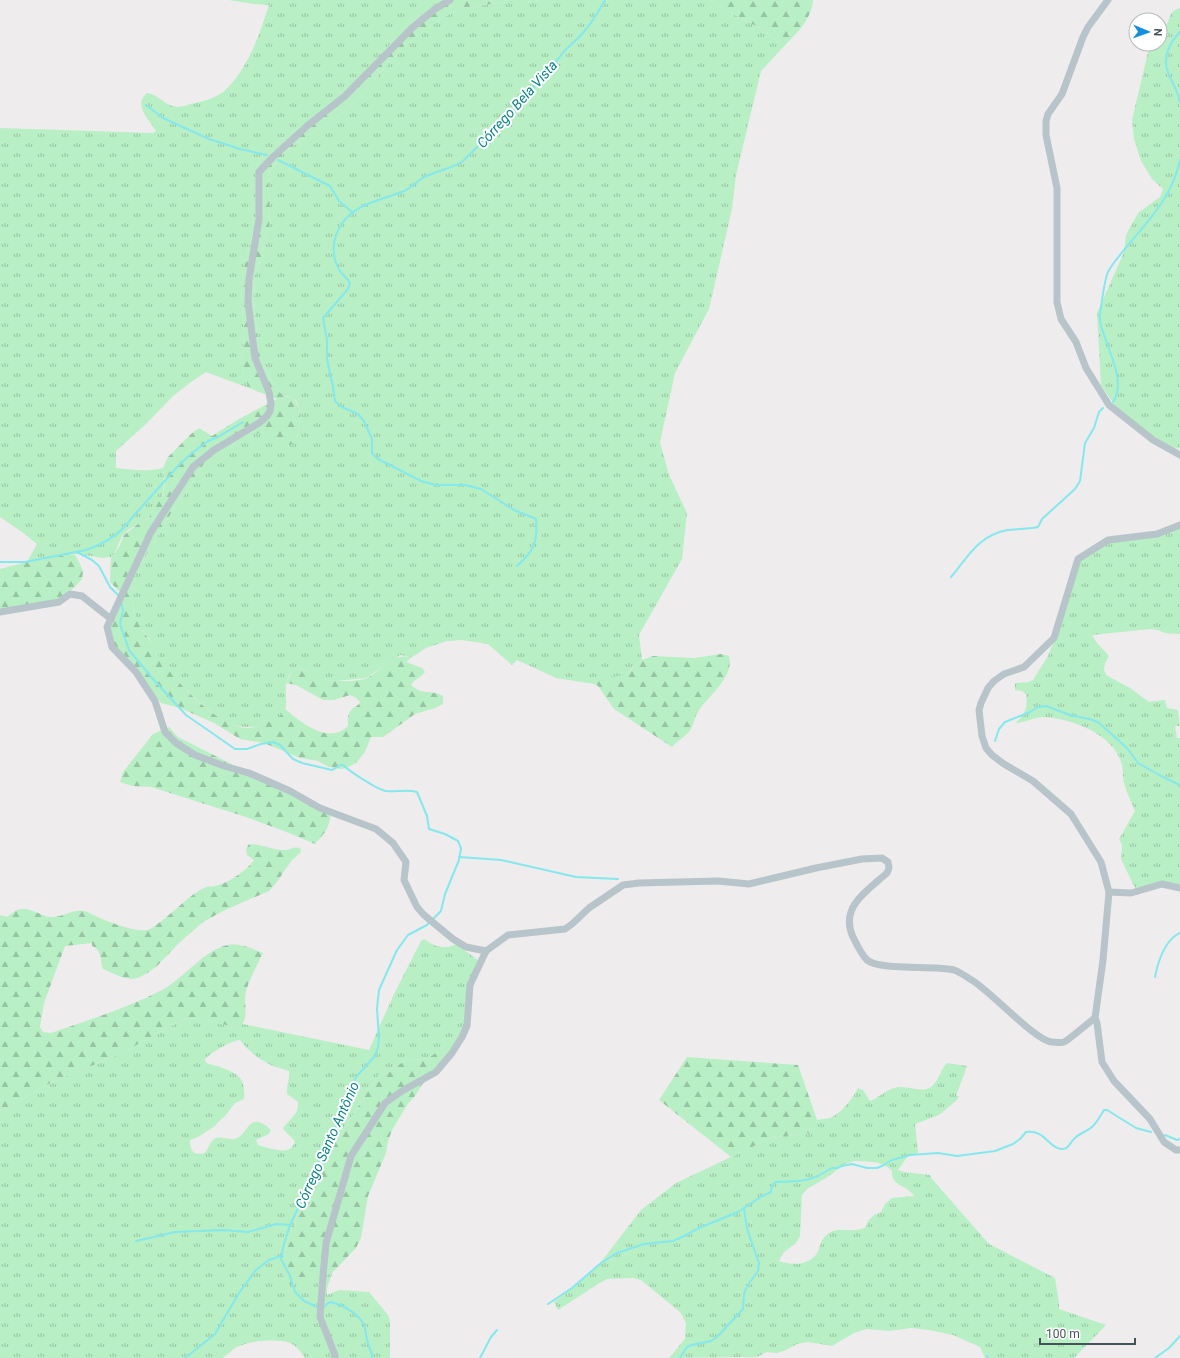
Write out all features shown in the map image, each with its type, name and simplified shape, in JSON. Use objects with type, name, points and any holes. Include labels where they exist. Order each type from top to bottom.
[{"type":"street","points":[[450,0],[435,9],[412,28],[345,96],[307,126],[259,172],[259,219],[249,279],[248,302],[256,358],[269,392],[271,404],[270,411],[267,416],[258,423],[214,450],[193,468],[151,532],[107,627],[112,647],[140,678],[155,701],[166,732],[176,744],[224,766],[249,773],[290,791],[320,808],[376,829],[394,843],[406,862],[404,880],[417,907],[434,924],[466,947],[486,951]]},
{"type":"street","points":[[1108,0],[1088,27],[1062,94],[1048,114],[1046,121],[1046,135],[1057,188],[1057,302],[1061,319],[1076,342],[1086,368],[1108,405],[1153,440],[1180,455]]},
{"type":"street","points":[[1180,525],[1157,534],[1108,540],[1078,559],[1054,638],[1024,667],[1004,674],[994,681],[988,688],[979,710],[982,736],[986,748],[992,755],[1004,764],[1033,781],[1071,814],[1101,862],[1109,892],[1103,960],[1095,1018],[1102,1062],[1114,1081],[1150,1119],[1164,1142],[1176,1150],[1180,1150]]},
{"type":"street","points":[[0,612],[59,602],[70,594],[82,596],[111,619]]},
{"type":"street","points":[[335,1358],[320,1317],[323,1276],[326,1243],[351,1156],[385,1103],[402,1091],[436,1072],[452,1053],[467,1026],[470,985],[486,951],[508,935],[565,929],[589,908],[623,885],[639,883],[718,881],[750,884],[816,868],[862,859],[882,858],[888,862],[889,868],[887,873],[858,898],[852,909],[850,920],[851,932],[860,950],[868,961],[880,966],[955,970],[977,983],[1038,1035],[1050,1042],[1064,1042],[1095,1018]]},
{"type":"street","points":[[1109,892],[1131,893],[1162,884],[1180,888]]},
{"type":"green space","points":[[229,0],[442,0],[404,28],[355,85],[321,114],[275,143],[263,153],[256,166],[256,217],[254,230],[246,257],[241,286],[244,335],[241,360],[243,373],[249,388],[206,372],[173,396],[147,423],[116,451],[116,468],[145,470],[163,468],[164,486],[160,501],[151,515],[148,519],[125,532],[111,557],[103,558],[78,554],[27,562],[37,544],[0,517],[0,128],[153,133],[156,131],[143,112],[141,102],[147,93],[155,95],[169,105],[182,107],[213,98],[220,94],[232,83],[245,65],[258,36],[269,5]]},
{"type":"green space","points":[[442,0],[540,0],[460,8],[439,20],[403,47],[358,99],[342,114],[284,153],[270,170],[268,176],[270,208],[269,226],[255,280],[254,300],[259,356],[274,385],[280,393],[295,400],[301,412],[297,439],[290,445],[253,431],[209,455],[190,487],[173,510],[126,589],[133,602],[135,616],[139,625],[169,671],[203,706],[230,724],[243,728],[255,727],[267,720],[278,717],[285,709],[307,726],[315,730],[324,733],[340,731],[348,726],[349,712],[360,702],[350,695],[334,700],[323,700],[296,685],[286,683],[292,671],[298,668],[333,681],[358,680],[367,678],[374,674],[391,660],[403,657],[412,657],[406,662],[422,668],[425,672],[411,685],[419,690],[443,696],[443,704],[415,714],[383,737],[371,737],[365,752],[356,763],[341,769],[329,767],[318,761],[300,758],[264,743],[240,739],[214,723],[180,708],[161,703],[151,690],[107,643],[107,631],[123,595],[110,582],[111,557],[119,547],[124,535],[143,520],[148,519],[163,495],[165,482],[163,468],[168,457],[191,434],[199,428],[212,436],[239,419],[277,399],[249,388],[243,373],[241,360],[244,335],[241,286],[246,257],[254,230],[256,217],[256,166],[263,153],[275,143],[321,114],[355,85],[404,28]]},
{"type":"green space","points":[[540,0],[711,0],[725,10],[760,28],[779,42],[788,42],[761,71],[736,175],[732,209],[709,309],[675,373],[660,442],[669,475],[687,513],[682,559],[639,635],[642,660],[631,670],[621,676],[603,679],[594,684],[556,678],[517,660],[512,665],[488,644],[462,640],[447,641],[426,648],[412,657],[400,655],[366,678],[336,681],[322,679],[298,668],[291,673],[287,679],[286,706],[285,712],[281,716],[255,727],[232,724],[211,712],[173,676],[160,659],[149,638],[137,623],[133,603],[126,589],[173,510],[190,487],[209,455],[253,431],[290,444],[297,439],[301,412],[296,400],[280,393],[274,385],[259,356],[254,300],[255,280],[269,226],[270,208],[268,176],[270,170],[284,153],[342,114],[358,99],[403,47],[439,20],[460,8]]},
{"type":"green space","points":[[711,0],[813,0],[808,18],[801,28],[788,42],[779,42],[760,28],[725,10]]},
{"type":"green space","points":[[1180,8],[1180,449],[1158,443],[1123,417],[1101,385],[1097,313],[1124,252],[1126,235],[1138,213],[1160,197],[1163,189],[1152,179],[1141,161],[1134,139],[1132,120],[1148,52],[1168,52],[1168,22],[1171,13]]},
{"type":"green space","points":[[1180,522],[1180,634],[1165,633],[1151,629],[1092,635],[1109,656],[1105,663],[1104,670],[1106,675],[1130,688],[1149,702],[1165,700],[1167,708],[1178,710],[1180,726],[1175,726],[1177,738],[1180,738],[1180,885],[1162,883],[1135,888],[1121,859],[1122,845],[1119,839],[1135,811],[1125,786],[1121,762],[1115,750],[1098,734],[1075,723],[1064,720],[1042,717],[1015,723],[1023,714],[1027,703],[1026,694],[1022,691],[1015,690],[1015,683],[1029,682],[1033,680],[1048,656],[1061,624],[1072,568],[1097,546],[1159,531]]},
{"type":"green space","points":[[66,555],[75,555],[83,572],[82,579],[75,587],[55,602],[0,609],[0,569],[27,562]]},
{"type":"green space","points":[[721,654],[729,656],[730,664],[728,672],[719,686],[697,713],[690,731],[672,747],[614,709],[598,686],[594,684],[599,680],[619,676],[630,671],[642,660],[653,656],[695,658]]},
{"type":"green space","points":[[169,727],[178,737],[255,776],[331,810],[330,821],[325,832],[315,844],[243,816],[151,787],[132,786],[120,782],[123,772],[153,734]]},
{"type":"green space","points":[[249,844],[280,850],[300,848],[301,852],[291,861],[269,891],[225,910],[203,922],[179,943],[157,966],[138,978],[131,979],[121,977],[103,969],[98,950],[92,946],[92,943],[65,946],[44,1003],[40,1027],[43,1032],[51,1033],[135,1002],[162,990],[211,952],[228,945],[246,947],[263,953],[246,991],[246,1013],[242,1025],[234,1027],[203,1019],[186,1018],[120,1054],[50,1083],[0,1111],[0,915],[7,917],[20,909],[26,909],[51,917],[75,911],[83,911],[123,927],[136,930],[149,929],[155,926],[200,890],[223,883],[243,872],[254,860],[247,855],[246,849]]},
{"type":"green space","points":[[424,939],[440,947],[447,947],[456,944],[483,964],[476,969],[467,1023],[449,1053],[442,1048],[433,1055],[422,1059],[406,1061],[398,1065],[390,1072],[379,1075],[338,1137],[299,1211],[280,1261],[288,1284],[305,1284],[319,1275],[327,1275],[333,1271],[327,1288],[327,1295],[339,1290],[369,1292],[388,1315],[390,1321],[390,1358],[305,1358],[297,1347],[290,1343],[284,1341],[270,1341],[254,1342],[240,1346],[235,1348],[223,1358],[0,1358],[0,1111],[50,1083],[120,1054],[186,1018],[203,1019],[234,1027],[243,1024],[369,1050],[394,994],[421,941]],"holes":[[[240,1040],[263,1061],[289,1071],[287,1094],[298,1102],[298,1106],[296,1113],[283,1128],[295,1142],[292,1147],[285,1150],[275,1150],[258,1145],[256,1140],[269,1134],[271,1130],[263,1124],[257,1122],[249,1126],[239,1137],[233,1139],[220,1137],[216,1138],[212,1141],[205,1153],[195,1153],[192,1150],[190,1140],[198,1137],[215,1126],[235,1103],[244,1099],[244,1086],[239,1077],[234,1073],[218,1066],[206,1063],[205,1059],[231,1042]]]},
{"type":"green space","points":[[442,1048],[447,1049],[449,1053],[421,1086],[407,1105],[392,1130],[386,1153],[368,1196],[361,1238],[356,1248],[334,1271],[327,1275],[319,1275],[305,1284],[288,1284],[284,1279],[280,1261],[299,1211],[338,1137],[379,1075],[390,1072],[398,1065],[406,1061],[422,1059],[433,1055]]},
{"type":"green space","points":[[687,1057],[798,1065],[817,1120],[809,1133],[771,1138],[731,1157],[659,1100]]},
{"type":"green space","points":[[947,1063],[967,1066],[956,1096],[959,1096],[957,1100],[939,1115],[915,1124],[918,1153],[907,1157],[898,1170],[930,1175],[989,1244],[1055,1278],[1059,1309],[1106,1325],[1074,1358],[985,1358],[980,1347],[953,1335],[911,1328],[889,1331],[867,1329],[854,1333],[832,1346],[808,1342],[797,1344],[777,1353],[767,1352],[757,1357],[669,1358],[685,1339],[686,1323],[681,1313],[641,1280],[633,1278],[607,1279],[558,1310],[554,1302],[586,1277],[601,1262],[641,1210],[676,1183],[771,1138],[809,1133],[817,1120],[830,1118],[838,1113],[850,1101],[858,1088],[863,1090],[870,1101],[894,1088],[904,1087],[923,1090],[927,1089],[934,1085]],"holes":[[[854,1161],[879,1163],[888,1167],[892,1171],[894,1180],[911,1192],[914,1196],[892,1198],[885,1204],[881,1212],[874,1215],[868,1221],[866,1227],[856,1230],[838,1230],[829,1233],[823,1238],[815,1256],[807,1262],[793,1264],[779,1261],[783,1253],[796,1243],[800,1236],[802,1195],[807,1189],[826,1178],[845,1164]]]},
{"type":"waterway","name":"Córrego Bela Vista","points":[[517,566],[534,546],[536,519],[514,510],[481,489],[465,485],[436,485],[421,481],[378,459],[372,453],[372,439],[364,421],[358,414],[342,407],[335,401],[327,359],[327,340],[323,318],[348,289],[350,283],[337,266],[334,254],[334,242],[341,225],[361,207],[404,191],[426,176],[463,161],[510,115],[564,51],[579,38],[605,0]]},
{"type":"waterway","points":[[1180,32],[1170,45],[1166,61],[1166,67],[1180,102]]},
{"type":"waterway","points":[[146,105],[163,118],[209,139],[240,149],[267,155]]},
{"type":"waterway","points":[[278,160],[330,186],[339,201],[353,213]]},
{"type":"waterway","points":[[1113,402],[1117,393],[1117,373],[1100,321],[1101,305],[1108,271],[1161,203],[1176,176],[1180,160]]},
{"type":"waterway","points":[[951,577],[974,548],[988,537],[1007,530],[1038,527],[1042,519],[1075,489],[1080,481],[1085,443],[1094,428],[1099,412],[1103,408]]},
{"type":"waterway","points":[[0,562],[25,562],[86,550],[108,540],[123,528],[178,466],[192,453],[208,441],[218,437],[243,422]]},
{"type":"waterway","name":"Córrego Santo Antônio","points":[[77,552],[92,560],[99,566],[110,587],[119,596]]},
{"type":"waterway","name":"Córrego Santo Antônio","points":[[121,602],[123,610],[120,624],[129,650],[186,715],[235,749],[247,749],[273,742],[280,745],[293,759],[302,763],[332,770],[343,765],[364,780],[382,790],[417,792],[427,816],[429,829],[445,834],[458,841],[461,848],[459,860],[445,894],[441,911],[427,925],[408,935],[397,950],[383,981],[379,990],[378,999],[377,1009],[379,1038],[375,1056],[356,1077],[338,1122],[290,1225],[284,1244],[281,1259],[290,1276],[295,1292],[304,1301],[319,1308]]},
{"type":"waterway","points":[[995,741],[999,729],[1005,722],[1030,712],[1038,707],[1046,706],[1070,715],[1098,722],[1127,748],[1138,763],[1180,785]]},
{"type":"waterway","points":[[459,857],[501,860],[576,877],[618,879]]},
{"type":"waterway","points":[[1155,977],[1160,958],[1166,946],[1175,936],[1180,933]]},
{"type":"waterway","points":[[548,1304],[572,1288],[601,1263],[617,1253],[644,1244],[673,1241],[699,1228],[738,1212],[762,1196],[771,1192],[772,1186],[776,1182],[809,1179],[832,1168],[852,1164],[867,1168],[877,1168],[892,1160],[910,1155],[938,1153],[957,1156],[995,1151],[1013,1144],[1026,1132],[1037,1133],[1053,1146],[1064,1149],[1068,1147],[1077,1136],[1093,1126],[1104,1110],[1107,1110],[1136,1128],[1151,1132]]},
{"type":"waterway","points":[[1165,1135],[1177,1140],[1180,1139]]},
{"type":"waterway","points":[[680,1358],[687,1347],[711,1341],[717,1337],[743,1309],[744,1294],[747,1286],[758,1271],[759,1263],[747,1229],[744,1208]]},
{"type":"waterway","points":[[136,1241],[175,1232],[223,1230],[248,1232],[276,1224],[290,1225]]},
{"type":"waterway","points":[[185,1358],[215,1334],[239,1293],[256,1270],[269,1260],[281,1256]]},
{"type":"waterway","name":"Córrego Santo Antônio","points":[[324,1307],[331,1302],[345,1307],[358,1317],[364,1325],[372,1358]]},
{"type":"waterway","points":[[480,1358],[491,1337],[497,1330]]},
{"type":"waterway","points":[[1155,1358],[1169,1348],[1180,1336]]}]
